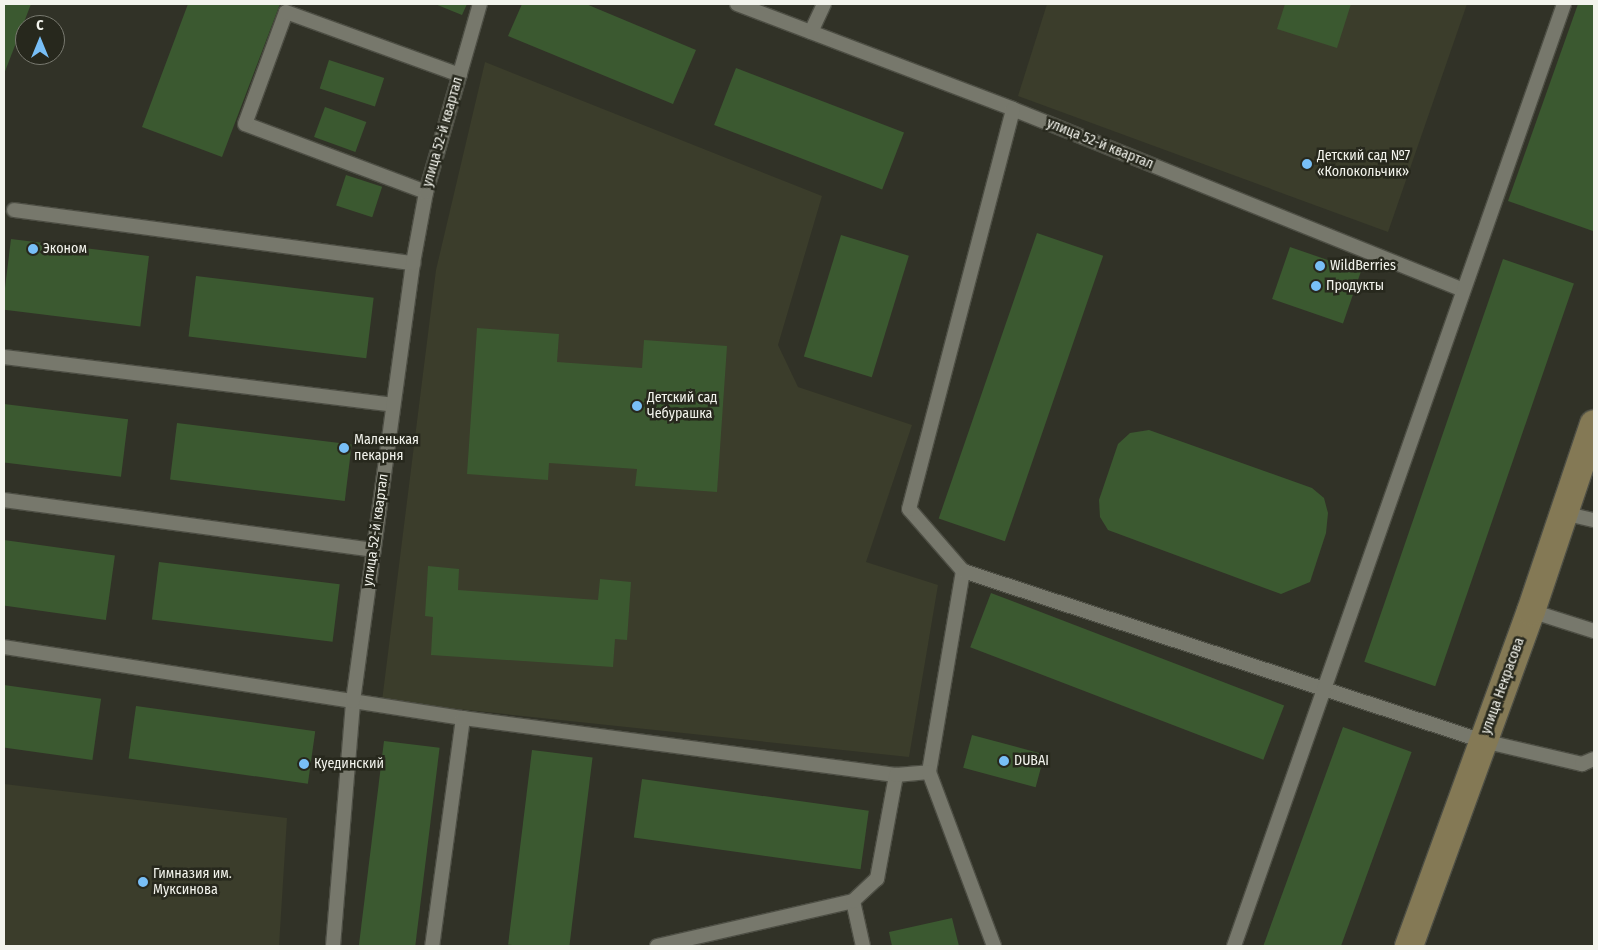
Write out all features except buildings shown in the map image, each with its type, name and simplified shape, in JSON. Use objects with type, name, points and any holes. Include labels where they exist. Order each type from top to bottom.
[{"type":"street","name":"улица Некрасова","points":[[1409,946],[1531,611],[1594,424]]},
{"type":"lane","name":"улица 52-й квартал","points":[[333,946],[353,701],[413,263],[426,192],[480,4]]},
{"type":"lane","name":"улица 52-й квартал","points":[[737,4],[1013,109],[1461,289]]},
{"type":"lane","points":[[811,32],[824,4]]},
{"type":"lane","points":[[1234,946],[1461,289],[1564,4]]},
{"type":"lane","points":[[426,192],[245,124],[286,12],[460,75]]},
{"type":"lane","points":[[1013,109],[909,509],[963,570],[1325,687],[1483,741],[1582,764],[1594,759]]},
{"type":"lane","points":[[14,210],[413,263]]},
{"type":"lane","points":[[4,357],[393,405]]},
{"type":"lane","points":[[4,500],[374,550]]},
{"type":"lane","points":[[1563,513],[1594,520]]},
{"type":"lane","points":[[963,570],[929,772],[994,946]]},
{"type":"lane","points":[[1531,611],[1594,631]]},
{"type":"lane","points":[[4,647],[463,718],[896,775],[929,772]]},
{"type":"lane","points":[[432,946],[463,718]]},
{"type":"lane","points":[[662,946],[853,901],[877,879],[896,775]]},
{"type":"lane","points":[[853,901],[863,946]]},
{"type":"shaded area","name":"Детский сад №7 «Колокольчик»","points":[[1047,4],[1467,4],[1388,232],[1018,96]]},
{"type":"shaded area","name":"Детский сад Чебурашка","points":[[485,62],[822,196],[778,345],[798,387],[912,425],[866,562],[938,585],[909,757],[382,701],[436,270]]},
{"type":"shaded area","name":"Гимназия им. Муксинова","points":[[4,784],[287,818],[279,946],[4,946]]},
{"type":"place","name":"Детский сад №7 «Колокольчик»","points":[[1307,164]]},
{"type":"place","name":"Эконом","points":[[33,249]]},
{"type":"place","name":"WildBerries","points":[[1320,266]]},
{"type":"place","name":"Продукты","points":[[1316,286]]},
{"type":"place","name":"Детский сад Чебурашка","points":[[637,406]]},
{"type":"place","name":"Маленькая пекарня","points":[[344,448]]},
{"type":"place","name":"DUBAI","points":[[1004,761]]},
{"type":"place","name":"Куединский","points":[[304,764]]},
{"type":"place","name":"Гимназия им. Муксинова","points":[[143,882]]}]
